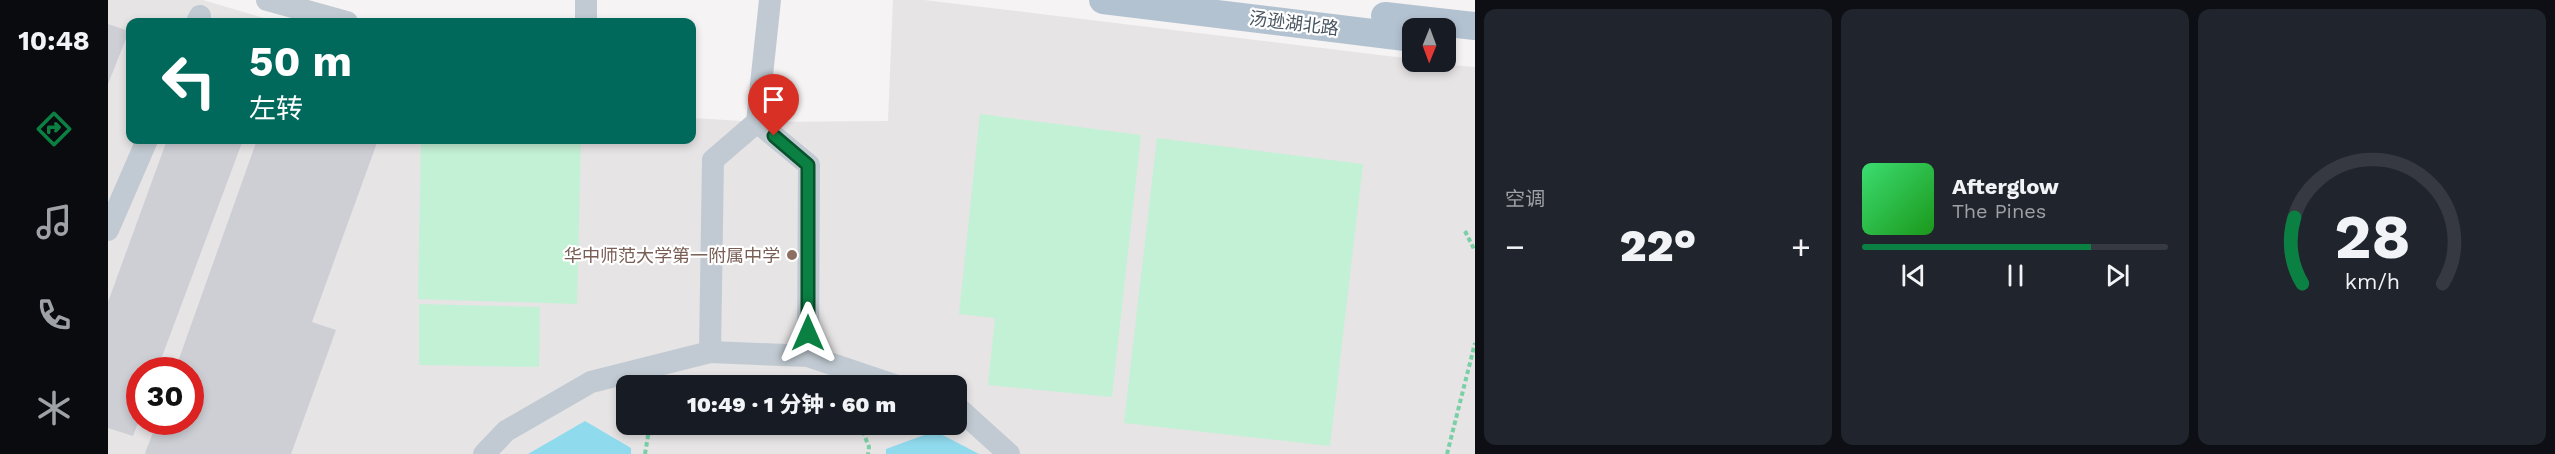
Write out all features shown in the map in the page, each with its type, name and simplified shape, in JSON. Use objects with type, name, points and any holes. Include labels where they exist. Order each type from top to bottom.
[{"type":"main road","name":"汤逊湖北路","points":[[1103,0],[1402,37]]},
{"type":"main road","name":"汤逊湖北路","points":[[1248,0],[1475,26]]},
{"type":"main road","points":[[1456,43],[1475,45]]},
{"type":"street","points":[[267,0],[332,18]]},
{"type":"street","points":[[586,0],[586,18]]},
{"type":"street","points":[[710,352],[713,160],[758,122],[770,0]]},
{"type":"street","points":[[758,122],[808,165],[808,356]]},
{"type":"street","points":[[108,230],[145,144]]},
{"type":"street","points":[[484,454],[506,431],[591,382],[710,352],[808,356],[864,375]]},
{"type":"street","points":[[967,416],[1009,454]]},
{"type":"path","points":[[1465,231],[1475,251]]},
{"type":"path","points":[[1447,454],[1475,343]]},
{"type":"path","points":[[645,454],[648,435]]},
{"type":"path","points":[[864,435],[869,447],[868,454]]},
{"type":"shaded area","name":"华中师范大学第一附属中学","points":[[108,0],[203,0],[264,18],[126,18],[126,144],[696,144],[696,118],[758,122],[888,121],[893,0],[924,0],[1402,58],[1402,72],[1456,72],[1456,65],[1475,67],[1475,454],[108,454]]},
{"type":"green space","points":[[980,114],[1141,135],[1112,397],[988,385],[995,318],[959,314]]},
{"type":"green space","points":[[1157,138],[1363,164],[1330,446],[1124,423]]},
{"type":"green space","points":[[421,144],[581,144],[577,304],[418,299]]},
{"type":"green space","points":[[419,304],[540,307],[539,367],[419,365]]},
{"type":"water","points":[[585,421],[631,448],[631,454],[528,454]]},
{"type":"water","points":[[924,435],[943,435],[979,454],[886,454],[886,449]]},
{"type":"building","points":[[108,24],[126,30],[126,39],[108,84]]},
{"type":"building","points":[[166,144],[242,144],[162,357],[126,357],[126,434],[108,428],[108,302]]},
{"type":"building","points":[[256,144],[377,144],[312,322],[336,330],[291,454],[145,453],[152,435],[204,435],[204,357],[180,357]]},
{"type":"place","name":"华中师范大学第一附属中学","points":[[792,255]]},
{"type":"route","points":[[774,136],[808,165],[808,333]]}]
